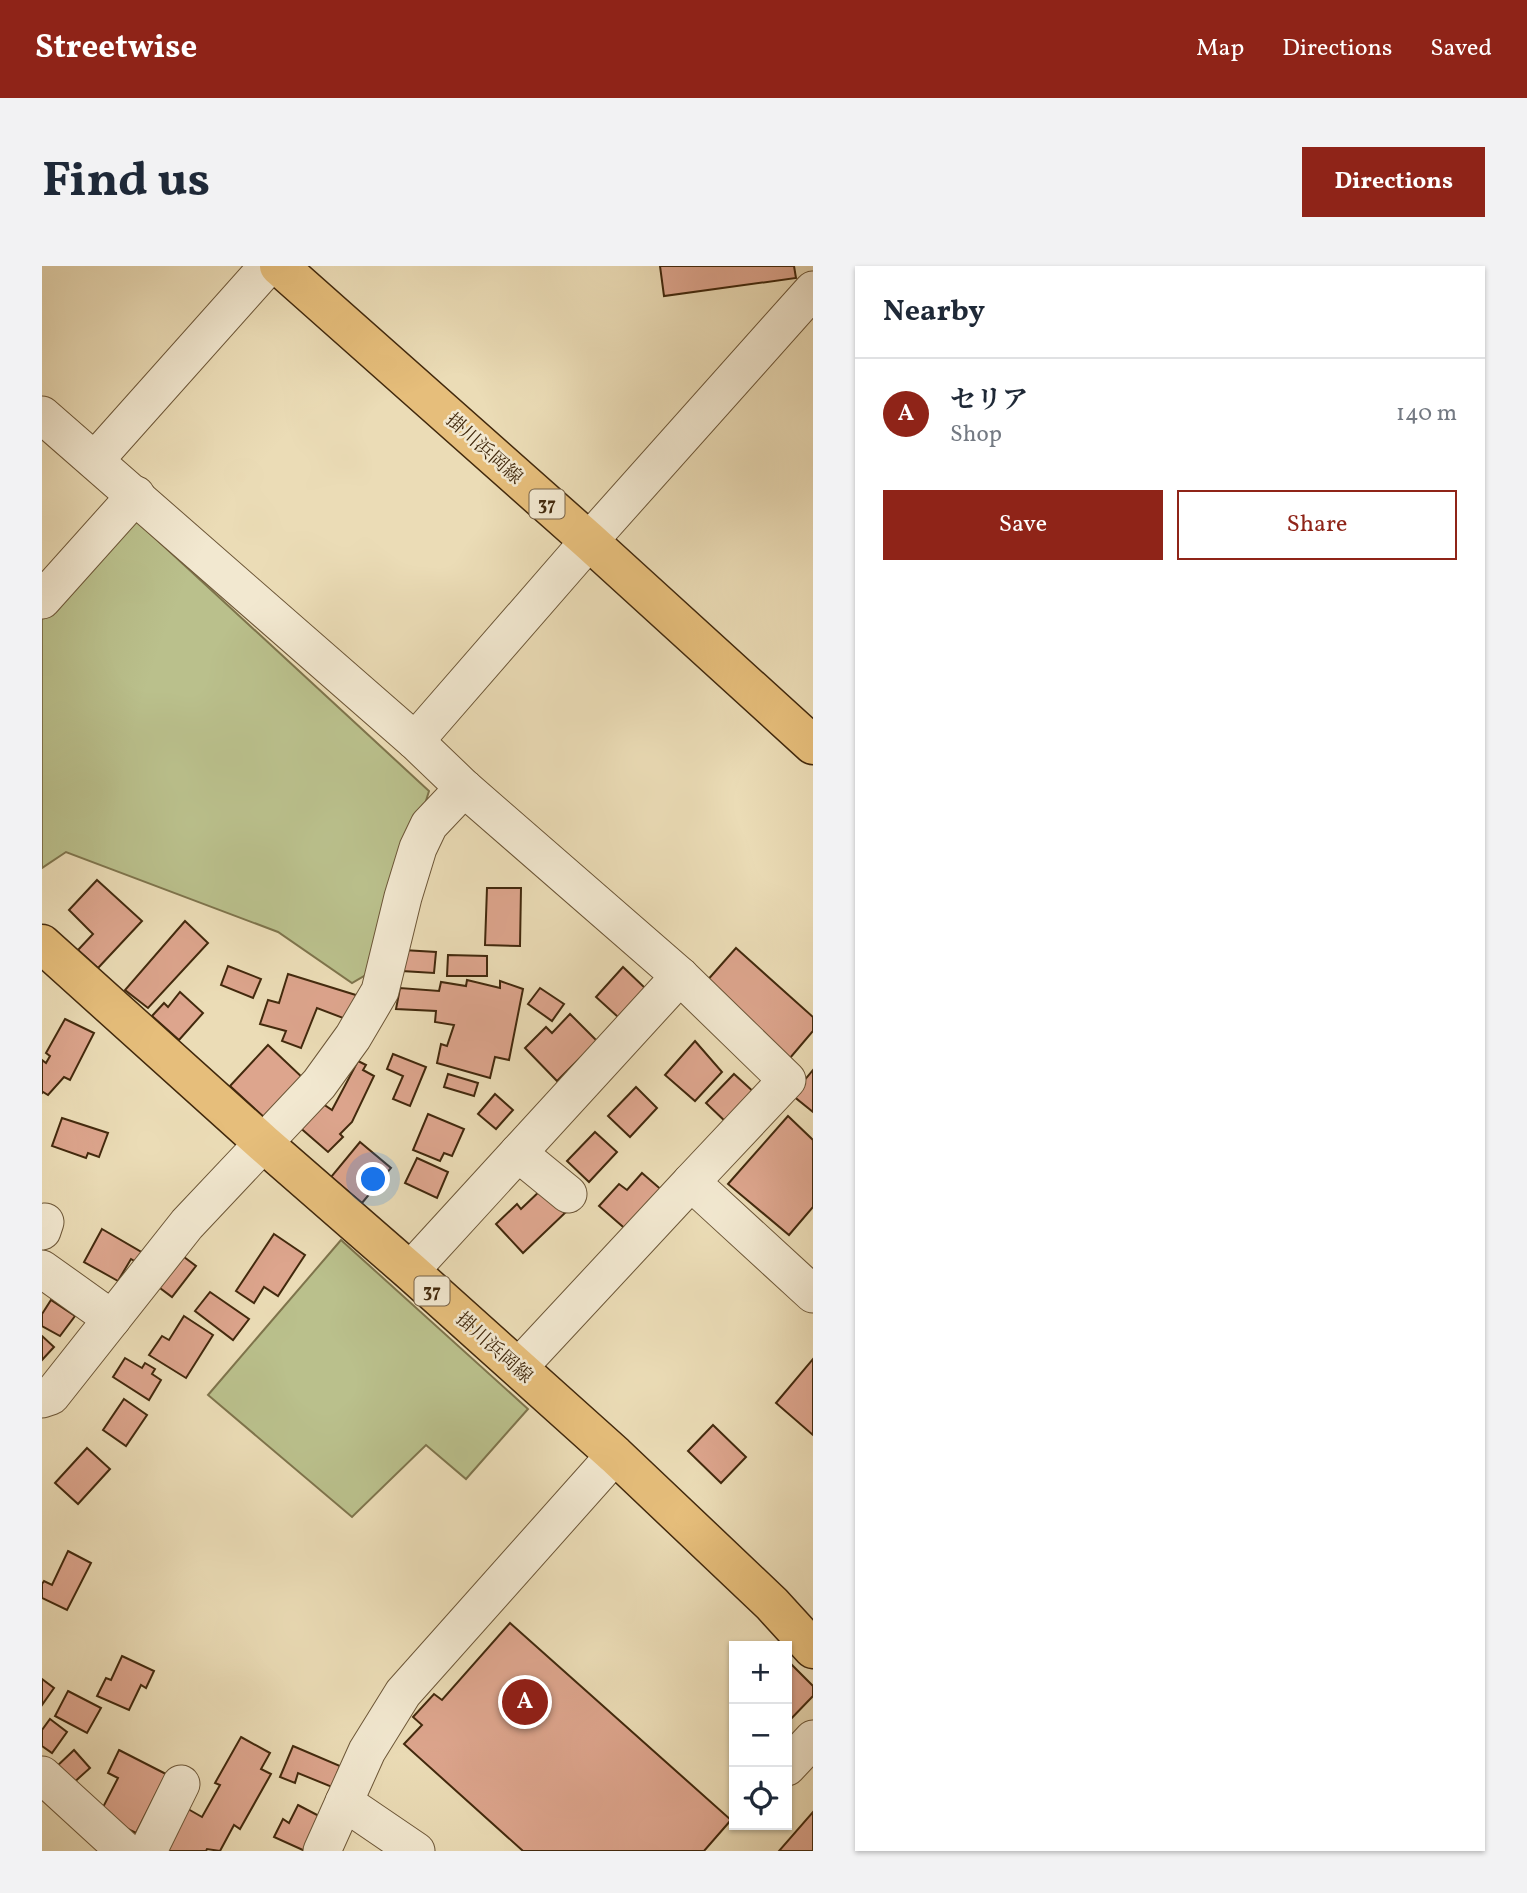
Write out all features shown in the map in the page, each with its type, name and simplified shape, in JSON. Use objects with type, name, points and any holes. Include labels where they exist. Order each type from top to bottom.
[{"type":"main road","name":"掛川浜岡線","points":[[279,266],[813,744]]},
{"type":"main road","name":"掛川浜岡線","points":[[42,944],[615,1455],[763,1595],[813,1649]]},
{"type":"street","points":[[96,460],[268,266]]},
{"type":"street","points":[[415,741],[813,290]]},
{"type":"street","points":[[42,415],[680,976],[787,1080],[518,1368]]},
{"type":"street","points":[[42,600],[136,495]]},
{"type":"street","points":[[42,1399],[51,1396],[187,1224],[319,1084],[353,1037],[380,991],[418,848],[429,825],[464,788]]},
{"type":"street","points":[[410,1271],[680,976]]},
{"type":"street","points":[[518,1153],[568,1194]]},
{"type":"street","points":[[691,1182],[813,1294]]},
{"type":"street","points":[[42,1269],[112,1319]]},
{"type":"street","points":[[322,1851],[367,1751],[403,1693],[615,1455]]},
{"type":"street","points":[[792,1762],[813,1739]]},
{"type":"street","points":[[42,1775],[125,1851]]},
{"type":"street","points":[[148,1851],[181,1784]]},
{"type":"street","points":[[344,1802],[416,1851]]},
{"type":"green space","points":[[130,515],[429,791],[374,970],[352,983],[278,932],[66,852],[42,868],[42,612]]},
{"type":"green space","points":[[341,1240],[528,1409],[466,1479],[426,1445],[352,1517],[208,1395]]},
{"type":"building","points":[[660,266],[794,266],[796,278],[664,296]]},
{"type":"building","points":[[97,880],[142,921],[98,968],[78,950],[93,934],[69,910]]},
{"type":"building","points":[[487,888],[521,888],[520,946],[485,945]]},
{"type":"building","points":[[185,921],[208,943],[148,1008],[125,990]]},
{"type":"building","points":[[736,948],[813,1017],[813,1031],[790,1058],[705,983]]},
{"type":"building","points":[[403,950],[436,952],[434,973],[402,971]]},
{"type":"building","points":[[448,955],[487,956],[487,976],[447,976]]},
{"type":"building","points":[[228,966],[261,979],[253,998],[221,985]]},
{"type":"building","points":[[623,967],[645,988],[618,1017],[596,997]]},
{"type":"building","points":[[288,974],[359,996],[351,1021],[317,1008],[301,1048],[282,1041],[286,1031],[260,1024],[268,1000],[279,1003]]},
{"type":"building","points":[[467,980],[500,988],[500,981],[523,989],[509,1060],[495,1057],[490,1078],[437,1063],[441,1044],[447,1046],[454,1025],[435,1022],[436,1011],[396,1009],[400,988],[439,991],[441,982],[466,986]]},
{"type":"building","points":[[540,988],[564,1004],[552,1021],[528,1004]]},
{"type":"building","points":[[180,992],[203,1013],[179,1040],[152,1016],[164,1003],[168,1007]]},
{"type":"building","points":[[570,1014],[597,1041],[557,1081],[525,1048],[546,1027],[552,1033]]},
{"type":"building","points":[[65,1019],[94,1033],[70,1080],[64,1077],[48,1095],[42,1093],[42,1060],[46,1063],[50,1056],[46,1053]]},
{"type":"building","points":[[695,1041],[722,1072],[695,1101],[665,1075]]},
{"type":"building","points":[[268,1045],[304,1079],[267,1120],[230,1086]]},
{"type":"building","points":[[393,1054],[426,1067],[410,1106],[393,1099],[403,1076],[387,1069]]},
{"type":"building","points":[[358,1061],[366,1065],[363,1070],[374,1076],[352,1122],[340,1134],[343,1137],[328,1152],[297,1125],[323,1104],[332,1110]]},
{"type":"building","points":[[813,1070],[813,1112],[792,1095]]},
{"type":"building","points":[[448,1074],[478,1083],[474,1096],[444,1087]]},
{"type":"building","points":[[734,1074],[756,1094],[728,1124],[706,1103]]},
{"type":"building","points":[[636,1087],[657,1108],[630,1137],[608,1116]]},
{"type":"building","points":[[495,1094],[513,1110],[496,1129],[478,1114]]},
{"type":"building","points":[[428,1114],[464,1129],[452,1156],[444,1153],[440,1161],[413,1150]]},
{"type":"building","points":[[788,1116],[813,1140],[813,1207],[789,1235],[728,1184]]},
{"type":"building","points":[[62,1118],[108,1133],[99,1157],[88,1153],[86,1158],[52,1146]]},
{"type":"building","points":[[595,1132],[617,1152],[589,1182],[567,1161]]},
{"type":"building","points":[[360,1142],[391,1168],[362,1203],[331,1177]]},
{"type":"building","points":[[417,1158],[448,1172],[437,1198],[405,1183]]},
{"type":"building","points":[[642,1173],[664,1192],[629,1232],[599,1206],[619,1184],[627,1190]]},
{"type":"building","points":[[544,1187],[567,1211],[523,1253],[496,1224],[517,1204],[521,1209]]},
{"type":"building","points":[[102,1229],[143,1253],[138,1263],[131,1259],[118,1281],[84,1262]]},
{"type":"building","points":[[274,1234],[305,1255],[278,1296],[264,1287],[254,1303],[236,1291]]},
{"type":"building","points":[[180,1254],[196,1266],[172,1297],[156,1285]]},
{"type":"building","points":[[210,1292],[249,1319],[233,1340],[195,1311]]},
{"type":"building","points":[[51,1300],[75,1316],[60,1336],[42,1326],[42,1314]]},
{"type":"building","points":[[184,1316],[213,1335],[186,1378],[149,1355],[162,1336],[169,1340]]},
{"type":"building","points":[[42,1336],[54,1347],[42,1360]]},
{"type":"building","points":[[125,1358],[142,1368],[145,1363],[155,1369],[152,1374],[161,1380],[149,1400],[113,1377]]},
{"type":"building","points":[[813,1359],[813,1435],[776,1403]]},
{"type":"building","points":[[124,1399],[147,1415],[126,1446],[103,1430]]},
{"type":"building","points":[[713,1425],[746,1457],[721,1483],[688,1451]]},
{"type":"building","points":[[87,1448],[110,1469],[78,1504],[55,1483]]},
{"type":"building","points":[[68,1551],[91,1563],[67,1610],[42,1598],[42,1584],[44,1581],[52,1585]]},
{"type":"building","points":[[510,1623],[729,1818],[729,1822],[704,1851],[523,1851],[404,1744],[422,1725],[413,1717],[434,1694],[442,1700]]},
{"type":"building","points":[[122,1656],[154,1671],[146,1688],[141,1685],[129,1710],[97,1696],[106,1678],[111,1680]]},
{"type":"building","points":[[792,1665],[813,1686],[813,1696],[792,1718]]},
{"type":"building","points":[[42,1679],[54,1688],[42,1705]]},
{"type":"building","points":[[68,1691],[101,1708],[87,1733],[55,1716]]},
{"type":"building","points":[[50,1719],[67,1732],[52,1753],[42,1746],[42,1730]]},
{"type":"building","points":[[241,1737],[270,1753],[261,1769],[271,1774],[240,1829],[234,1825],[220,1851],[165,1851],[188,1809],[202,1817],[220,1785],[215,1783]]},
{"type":"building","points":[[293,1746],[340,1766],[332,1787],[298,1773],[295,1783],[280,1777]]},
{"type":"building","points":[[74,1750],[90,1768],[71,1785],[55,1768]]},
{"type":"building","points":[[119,1750],[166,1774],[136,1833],[99,1815],[118,1778],[108,1773]]},
{"type":"building","points":[[298,1805],[321,1817],[305,1851],[274,1837],[283,1819],[289,1823]]},
{"type":"building","points":[[813,1812],[813,1851],[779,1851]]},
{"type":"place","name":"セリア","points":[[525,1702]]}]
